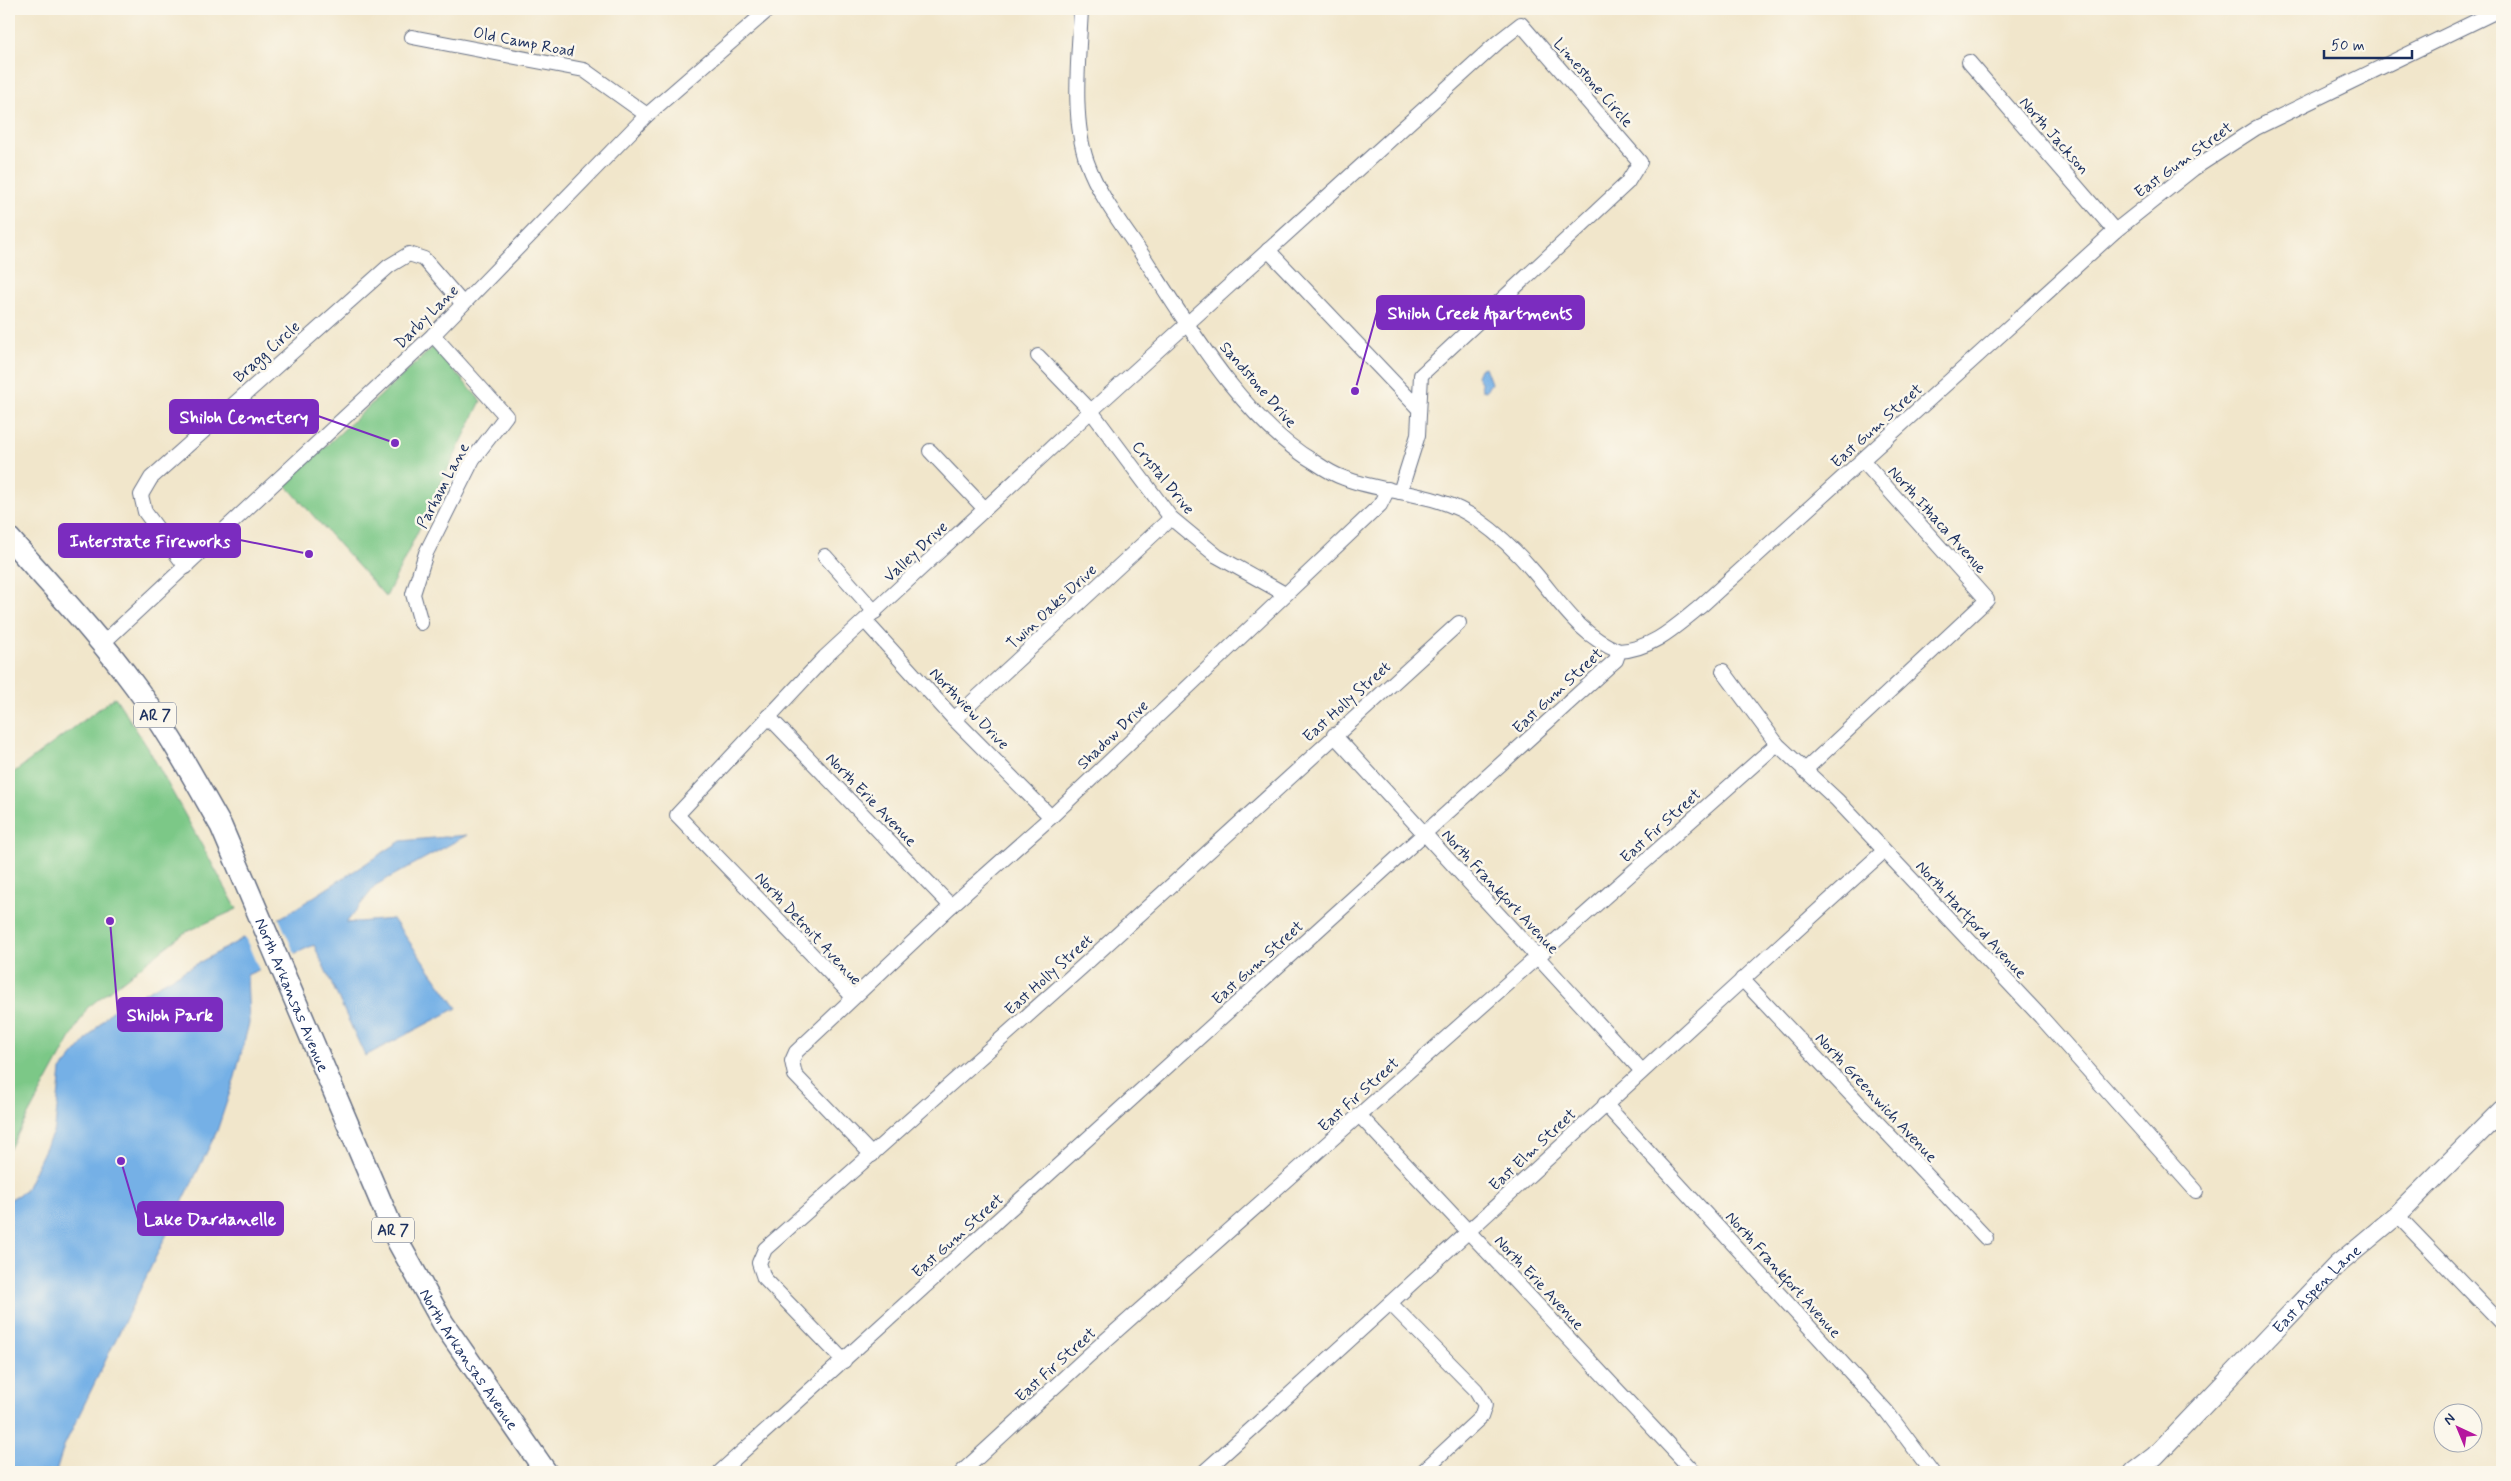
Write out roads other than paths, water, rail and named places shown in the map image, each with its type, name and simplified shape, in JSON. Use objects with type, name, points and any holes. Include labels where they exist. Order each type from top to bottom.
[{"type":"main road","name":"North Arkansas Avenue","points":[[9,538],[103,643],[137,688],[189,770],[221,826],[398,1242],[443,1323],[546,1472]]},
{"type":"street","name":"Darby Lane","points":[[103,643],[433,335],[647,115],[769,9]]},
{"type":"street","name":"Sandstone Drive","points":[[1080,9],[1078,121],[1087,162],[1106,199],[1187,324],[1250,406],[1294,450],[1344,478],[1460,508],[1478,520],[1534,571],[1568,616],[1603,645],[1619,651]]},
{"type":"street","name":"East Gum Street","points":[[720,1472],[1616,660],[1619,651],[1632,650],[1659,640],[1701,606],[1863,461],[2114,231],[2193,169],[2256,128],[2474,14],[2501,9]]},
{"type":"street","name":"Limestone Circle","points":[[1187,324],[1498,42],[1521,24],[1640,162],[1627,183],[1421,375],[1418,435],[1394,490]]},
{"type":"street","name":"Old Camp Road","points":[[412,37],[584,70],[647,115]]},
{"type":"street","name":"North Jackson","points":[[1969,62],[2114,231]]},
{"type":"street","points":[[1268,250],[1419,409]]},
{"type":"street","name":"Bragg Circle","points":[[186,567],[145,512],[141,495],[151,478],[389,266],[409,254],[424,259],[463,304]]},
{"type":"street","name":"Valley Drive","points":[[677,815],[825,657],[1187,324]]},
{"type":"street","name":"Parham Lane","points":[[421,623],[413,594],[426,553],[473,460],[506,416],[433,335]]},
{"type":"street","name":"Crystal Drive","points":[[1038,356],[1091,411],[1171,518],[1216,556],[1285,594]]},
{"type":"street","points":[[930,451],[985,509]]},
{"type":"street","name":"North Ithaca Avenue","points":[[1804,771],[1987,600],[1863,461]]},
{"type":"street","name":"Shadow Drive","points":[[853,997],[1051,816],[1394,490]]},
{"type":"street","name":"Twin Oaks Drive","points":[[954,718],[1171,518]]},
{"type":"street","name":"Northview Drive","points":[[825,556],[870,617],[954,718],[1051,816]]},
{"type":"street","name":"East Holly Street","points":[[844,1361],[764,1278],[759,1263],[765,1249],[1168,889],[1334,735],[1459,623]]},
{"type":"street","name":"North Hartford Avenue","points":[[1723,671],[1777,744],[1837,800],[2041,1017],[2196,1191]]},
{"type":"street","name":"North Erie Avenue","points":[[768,716],[951,906]]},
{"type":"street","name":"North Frankfort Avenue","points":[[1334,735],[1642,1071]]},
{"type":"street","name":"East Fir Street","points":[[962,1472],[1088,1356],[1777,744]]},
{"type":"street","name":"North Detroit Avenue","points":[[677,815],[853,997],[796,1052],[792,1061],[795,1074],[872,1155]]},
{"type":"street","name":"East Elm Street","points":[[1204,1472],[1391,1304],[1605,1104],[1884,851]]},
{"type":"street","name":"North Greenwich Avenue","points":[[1742,980],[1986,1238]]},
{"type":"street","name":"North Frankfort Avenue","points":[[1605,1104],[1887,1412],[1932,1472]]},
{"type":"street","name":"East Aspen Lane","points":[[2134,1472],[2155,1456],[2337,1265],[2398,1215],[2502,1110]]},
{"type":"street","name":"North Erie Avenue","points":[[1360,1116],[1694,1472]]},
{"type":"street","points":[[2398,1215],[2502,1324]]},
{"type":"street","points":[[1391,1304],[1476,1390],[1485,1405],[1481,1417],[1422,1472]]},
{"type":"water","points":[[1485,367],[1491,383],[1486,391],[1482,390],[1481,382],[1477,376],[1480,369]]},
{"type":"water","points":[[467,835],[376,885],[346,923],[393,919],[457,1008],[365,1056],[314,945],[247,975],[249,1023],[235,1077],[217,1131],[64,1446],[56,1472],[9,1472],[9,1200],[25,1191],[55,1128],[61,1070],[110,1012],[287,914],[401,841]]},
{"type":"place","name":"Shiloh Creek Apartments","points":[[1355,391]]},
{"type":"place","name":"Shiloh Cemetery","points":[[395,443]]},
{"type":"place","name":"Interstate Fireworks","points":[[309,554]]},
{"type":"place","name":"Shiloh Park","points":[[110,921]]},
{"type":"place","name":"Lake Dardanelle","points":[[121,1161]]}]
